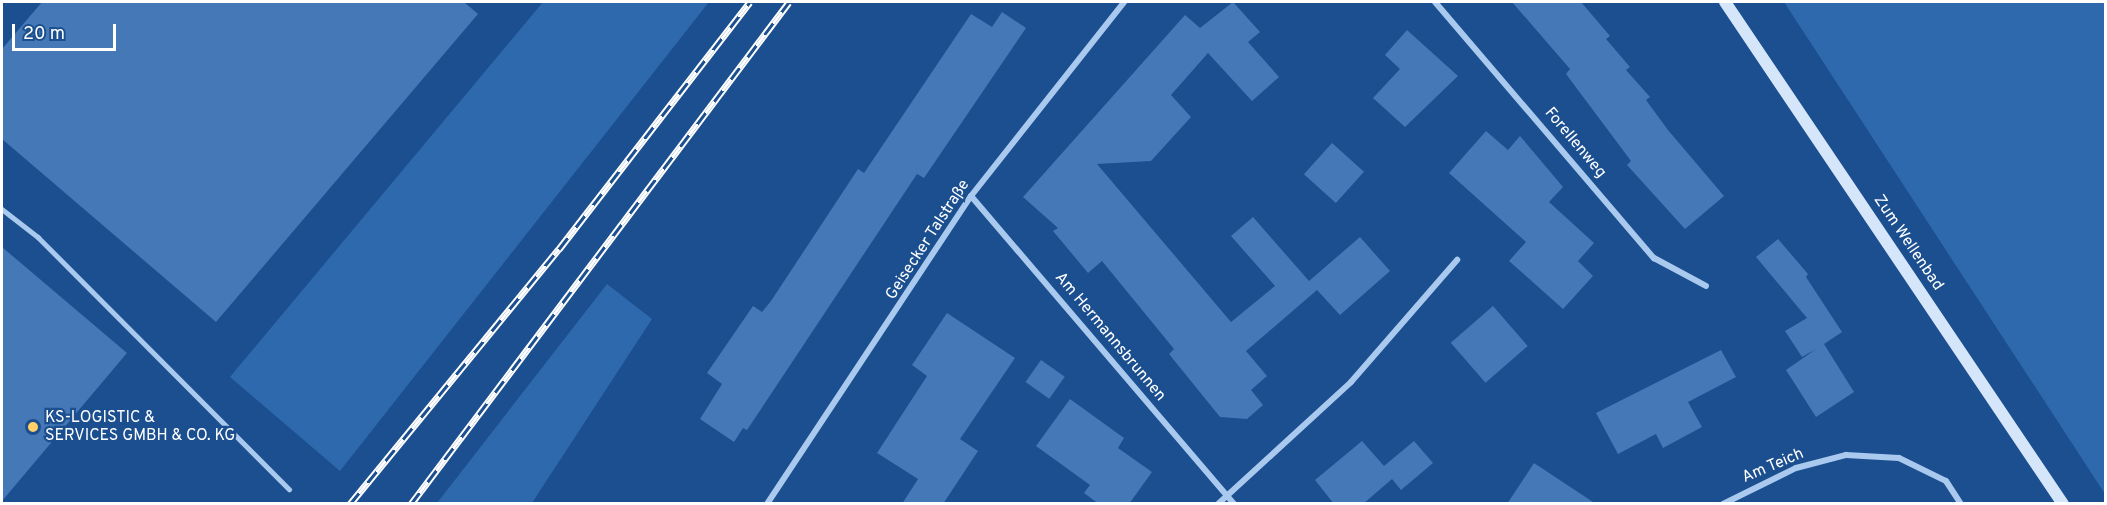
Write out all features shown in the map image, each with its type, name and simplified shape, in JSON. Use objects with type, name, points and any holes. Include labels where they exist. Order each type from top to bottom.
[{"type":"main road","name":"Zum Wellenbad","points":[[1725,2],[2063,504]]},
{"type":"street","name":"Geisecker Talstraße","points":[[767,504],[971,196],[1124,2]]},
{"type":"street","name":"Forellenweg","points":[[1435,2],[1654,258],[1706,286]]},
{"type":"street","name":"Am Hermannsbrunnen","points":[[971,196],[1234,504]]},
{"type":"street","points":[[1218,504],[1351,382],[1457,260]]},
{"type":"street","name":"Am Teich","points":[[1723,504],[1796,468],[1846,455],[1899,458],[1946,481],[1961,504]]},
{"type":"lane","points":[[2,209],[38,237],[289,489]]},
{"type":"shaded area","points":[[543,2],[709,2],[340,471],[230,377]]},
{"type":"shaded area","points":[[1784,2],[2105,2],[2105,494]]},
{"type":"shaded area","points":[[607,284],[652,319],[532,503],[437,503]]},
{"type":"building","points":[[42,2],[464,2],[478,14],[216,322],[2,139],[2,49]]},
{"type":"building","points":[[1233,2],[1260,32],[1248,42],[1279,77],[1252,101],[1208,53],[1171,95],[1191,117],[1151,161],[1097,164],[1231,322],[1275,286],[1231,236],[1253,217],[1309,281],[1360,237],[1390,271],[1340,315],[1317,290],[1246,351],[1267,376],[1251,390],[1263,405],[1247,419],[1220,417],[1169,354],[1174,349],[1102,261],[1088,273],[1053,231],[1058,228],[1023,197],[1185,15],[1200,28]]},
{"type":"building","points":[[1512,2],[1581,2],[1610,36],[1606,39],[1630,67],[1626,70],[1650,97],[1646,100],[1668,130],[1724,196],[1685,229],[1627,165],[1631,161],[1566,74],[1570,69]]},
{"type":"building","points":[[1002,12],[1026,28],[924,178],[917,174],[747,430],[743,428],[734,442],[700,419],[722,384],[707,373],[753,306],[762,312],[771,301],[858,169],[864,173],[971,14],[992,27]]},
{"type":"building","points":[[1407,30],[1458,76],[1405,127],[1373,98],[1400,69],[1385,55]]},
{"type":"building","points":[[1486,131],[1508,150],[1520,136],[1563,187],[1549,202],[1594,243],[1578,261],[1593,276],[1563,309],[1509,261],[1526,242],[1449,173]]},
{"type":"building","points":[[1332,143],[1364,172],[1336,203],[1304,174]]},
{"type":"building","points":[[1778,239],[1808,274],[1806,277],[1842,332],[1824,344],[1854,392],[1816,417],[1786,370],[1816,349],[1802,357],[1785,331],[1807,318],[1756,257]]},
{"type":"building","name":"KS-LOGISTIC & SERVICES GMBH & CO. KG","points":[[2,247],[127,353],[2,501]]},
{"type":"building","points":[[1493,306],[1528,346],[1486,383],[1451,343]]},
{"type":"building","points":[[947,313],[1015,358],[960,439],[978,451],[943,504],[902,504],[918,479],[877,453],[927,376],[912,365]]},
{"type":"building","points":[[1721,350],[1736,377],[1688,402],[1702,427],[1663,448],[1656,434],[1618,454],[1596,413]]},
{"type":"building","points":[[1041,360],[1065,377],[1049,399],[1026,382]]},
{"type":"building","points":[[1070,399],[1124,438],[1118,448],[1152,472],[1129,504],[1099,504],[1084,493],[1090,485],[1036,446]]},
{"type":"building","points":[[1362,441],[1384,466],[1414,441],[1433,463],[1401,490],[1392,479],[1363,504],[1334,504],[1315,480]]},
{"type":"building","points":[[1534,463],[1596,504],[1507,504]]},
{"type":"railway","points":[[350,504],[559,249],[750,2]]},
{"type":"railway","points":[[411,504],[789,2]]},
{"type":"place","name":"KS-LOGISTIC & SERVICES GMBH & CO. KG","points":[[33,427]]}]
